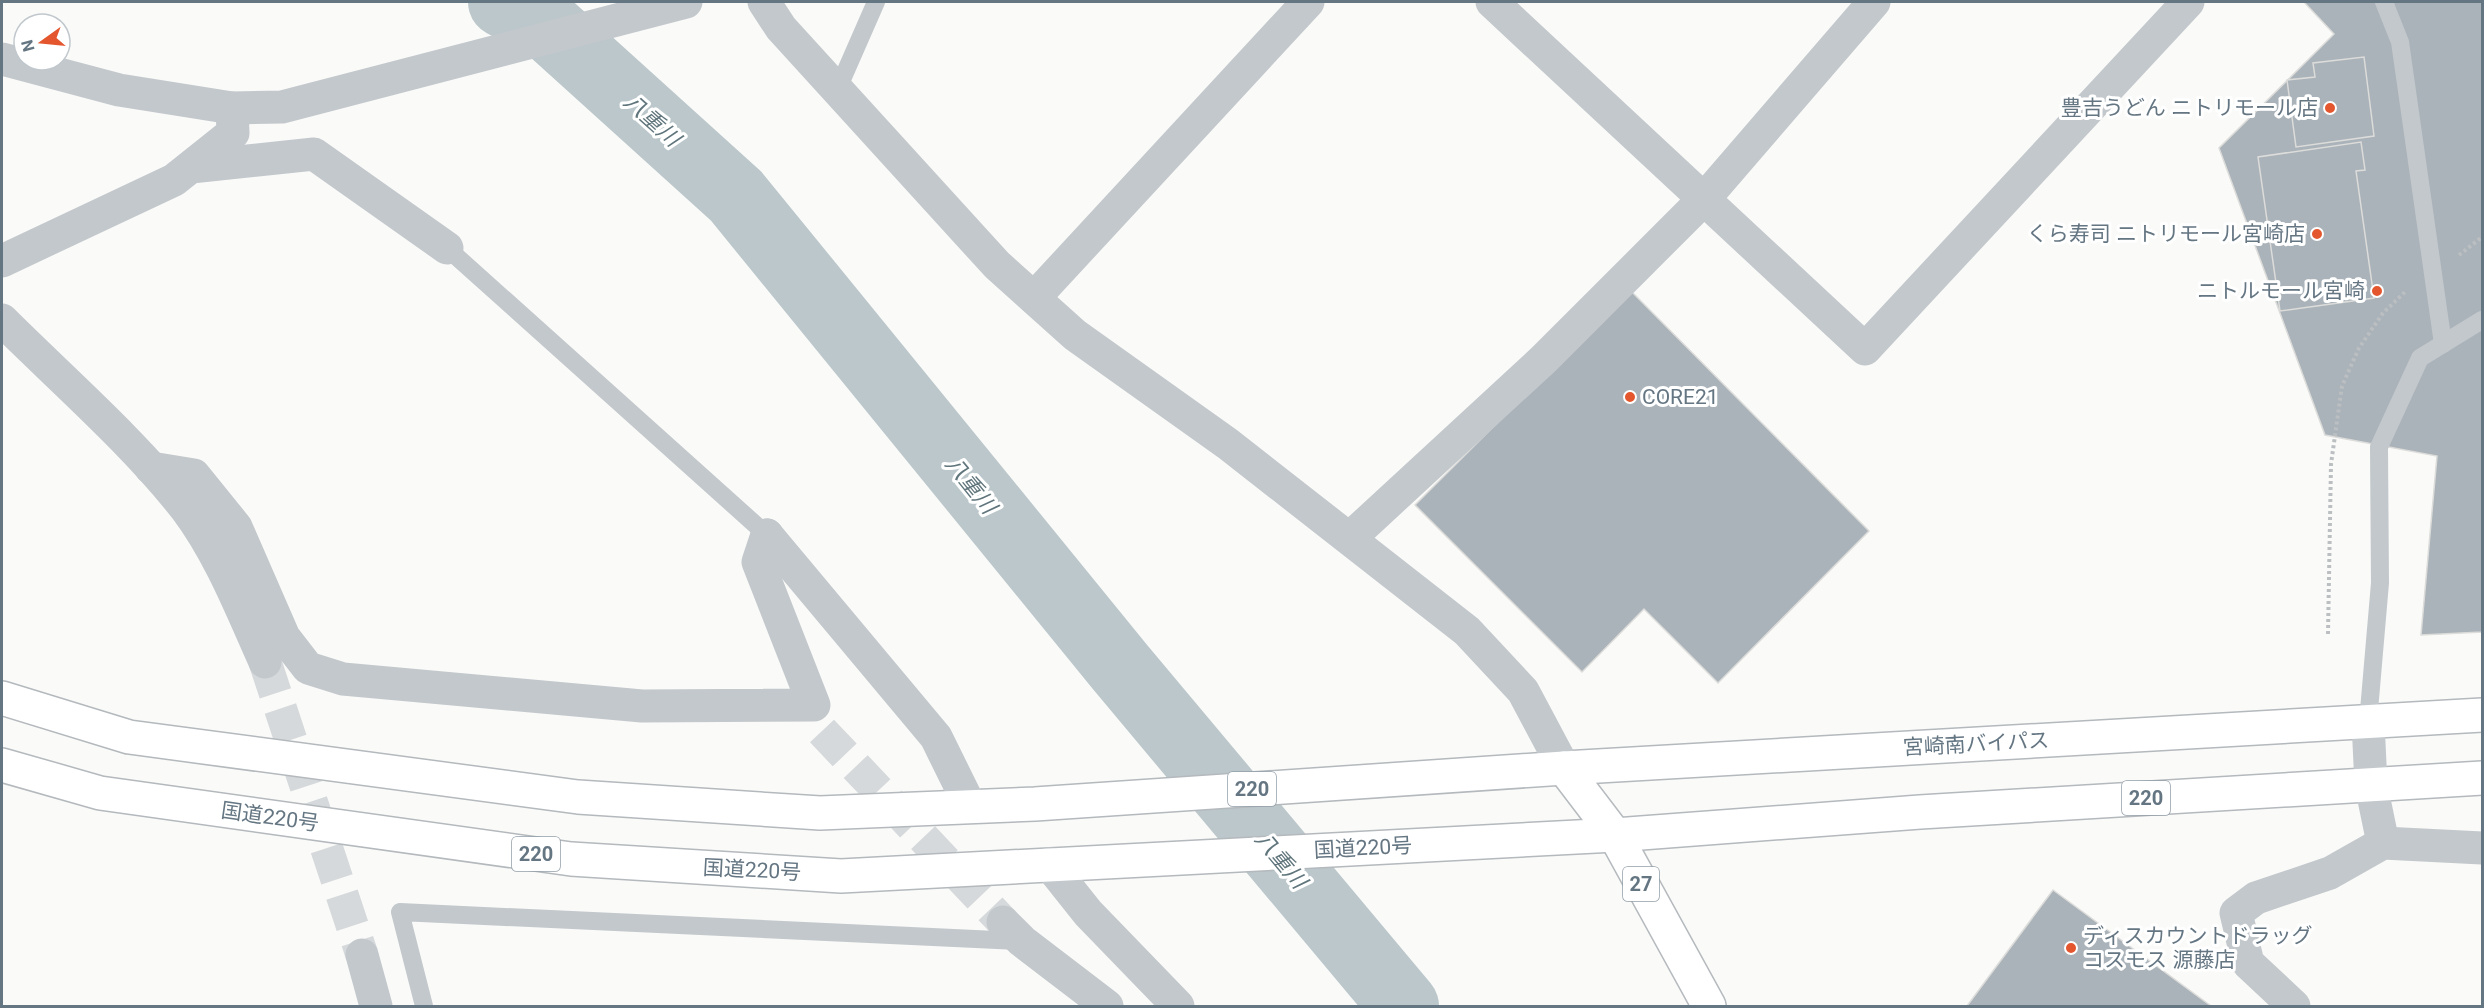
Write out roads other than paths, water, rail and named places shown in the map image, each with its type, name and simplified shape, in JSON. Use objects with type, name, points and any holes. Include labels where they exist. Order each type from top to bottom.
[{"type":"main road","name":"220","points":[[2,698],[129,737],[578,797],[820,813],[970,807]]},
{"type":"main road","name":"宮崎南バイパス","points":[[970,807],[1564,768],[2482,715]]},
{"type":"main road","name":"国道220号","points":[[2,765],[100,793],[571,859],[841,876],[1615,835]]},
{"type":"main road","name":"27","points":[[1564,768],[1615,835],[1709,1006]]},
{"type":"main road","name":"220","points":[[1615,835],[1920,812],[2482,778]]},
{"type":"street","points":[[2,58],[119,90],[232,108],[282,107],[686,2]]},
{"type":"street","points":[[764,2],[781,28],[989,256],[1075,335],[1228,444],[1467,631],[1523,691],[1564,768]]},
{"type":"street","points":[[1034,298],[1308,2]]},
{"type":"street","points":[[1350,538],[1545,359],[1705,198],[1874,2]]},
{"type":"street","points":[[1507,6],[1865,349],[2188,2]]},
{"type":"street","points":[[2,261],[174,180],[233,133],[232,108]]},
{"type":"street","points":[[191,167],[314,154],[447,248]]},
{"type":"street","points":[[2,320],[151,468],[187,510],[234,594],[265,662]]},
{"type":"street","points":[[151,468],[194,475],[224,511],[236,527],[284,637],[308,668],[343,679],[642,706],[818,718],[758,562],[767,535]]},
{"type":"street","points":[[767,535],[936,737],[970,807]]},
{"type":"street","points":[[2368,722],[2371,785],[2383,843]]},
{"type":"street","points":[[2294,1006],[2248,963],[2236,913],[2256,898],[2330,873],[2383,843],[2482,848]]},
{"type":"street","points":[[1063,864],[1088,913],[1178,1006]]},
{"type":"street","points":[[1013,932],[1107,1006]]},
{"type":"street","points":[[362,955],[376,1006]]},
{"type":"lane","points":[[837,90],[876,2]]},
{"type":"lane","points":[[2384,2],[2400,42],[2443,344]]},
{"type":"lane","points":[[447,248],[767,535]]},
{"type":"lane","points":[[2368,722],[2380,583],[2379,447],[2420,358],[2482,320]]},
{"type":"lane","points":[[424,1006],[400,912],[1013,932]]},
{"type":"waterway","name":"八重川","points":[[503,2],[548,26],[736,196],[1120,667],[1404,1006]]},
{"type":"tunnel","points":[[265,662],[362,955]]},
{"type":"tunnel","points":[[822,731],[1003,922]]},
{"type":"place","name":"豊吉うどん ニトリモール店","points":[[2330,108]]},
{"type":"place","name":"くら寿司 ニトリモール宮崎店","points":[[2317,234]]},
{"type":"place","name":"ニトルモール宮崎","points":[[2377,291]]},
{"type":"place","name":"CORE21","points":[[1630,397]]},
{"type":"place","name":"ディスカウントドラッグ コスモス 源藤店","points":[[2071,948]]}]
